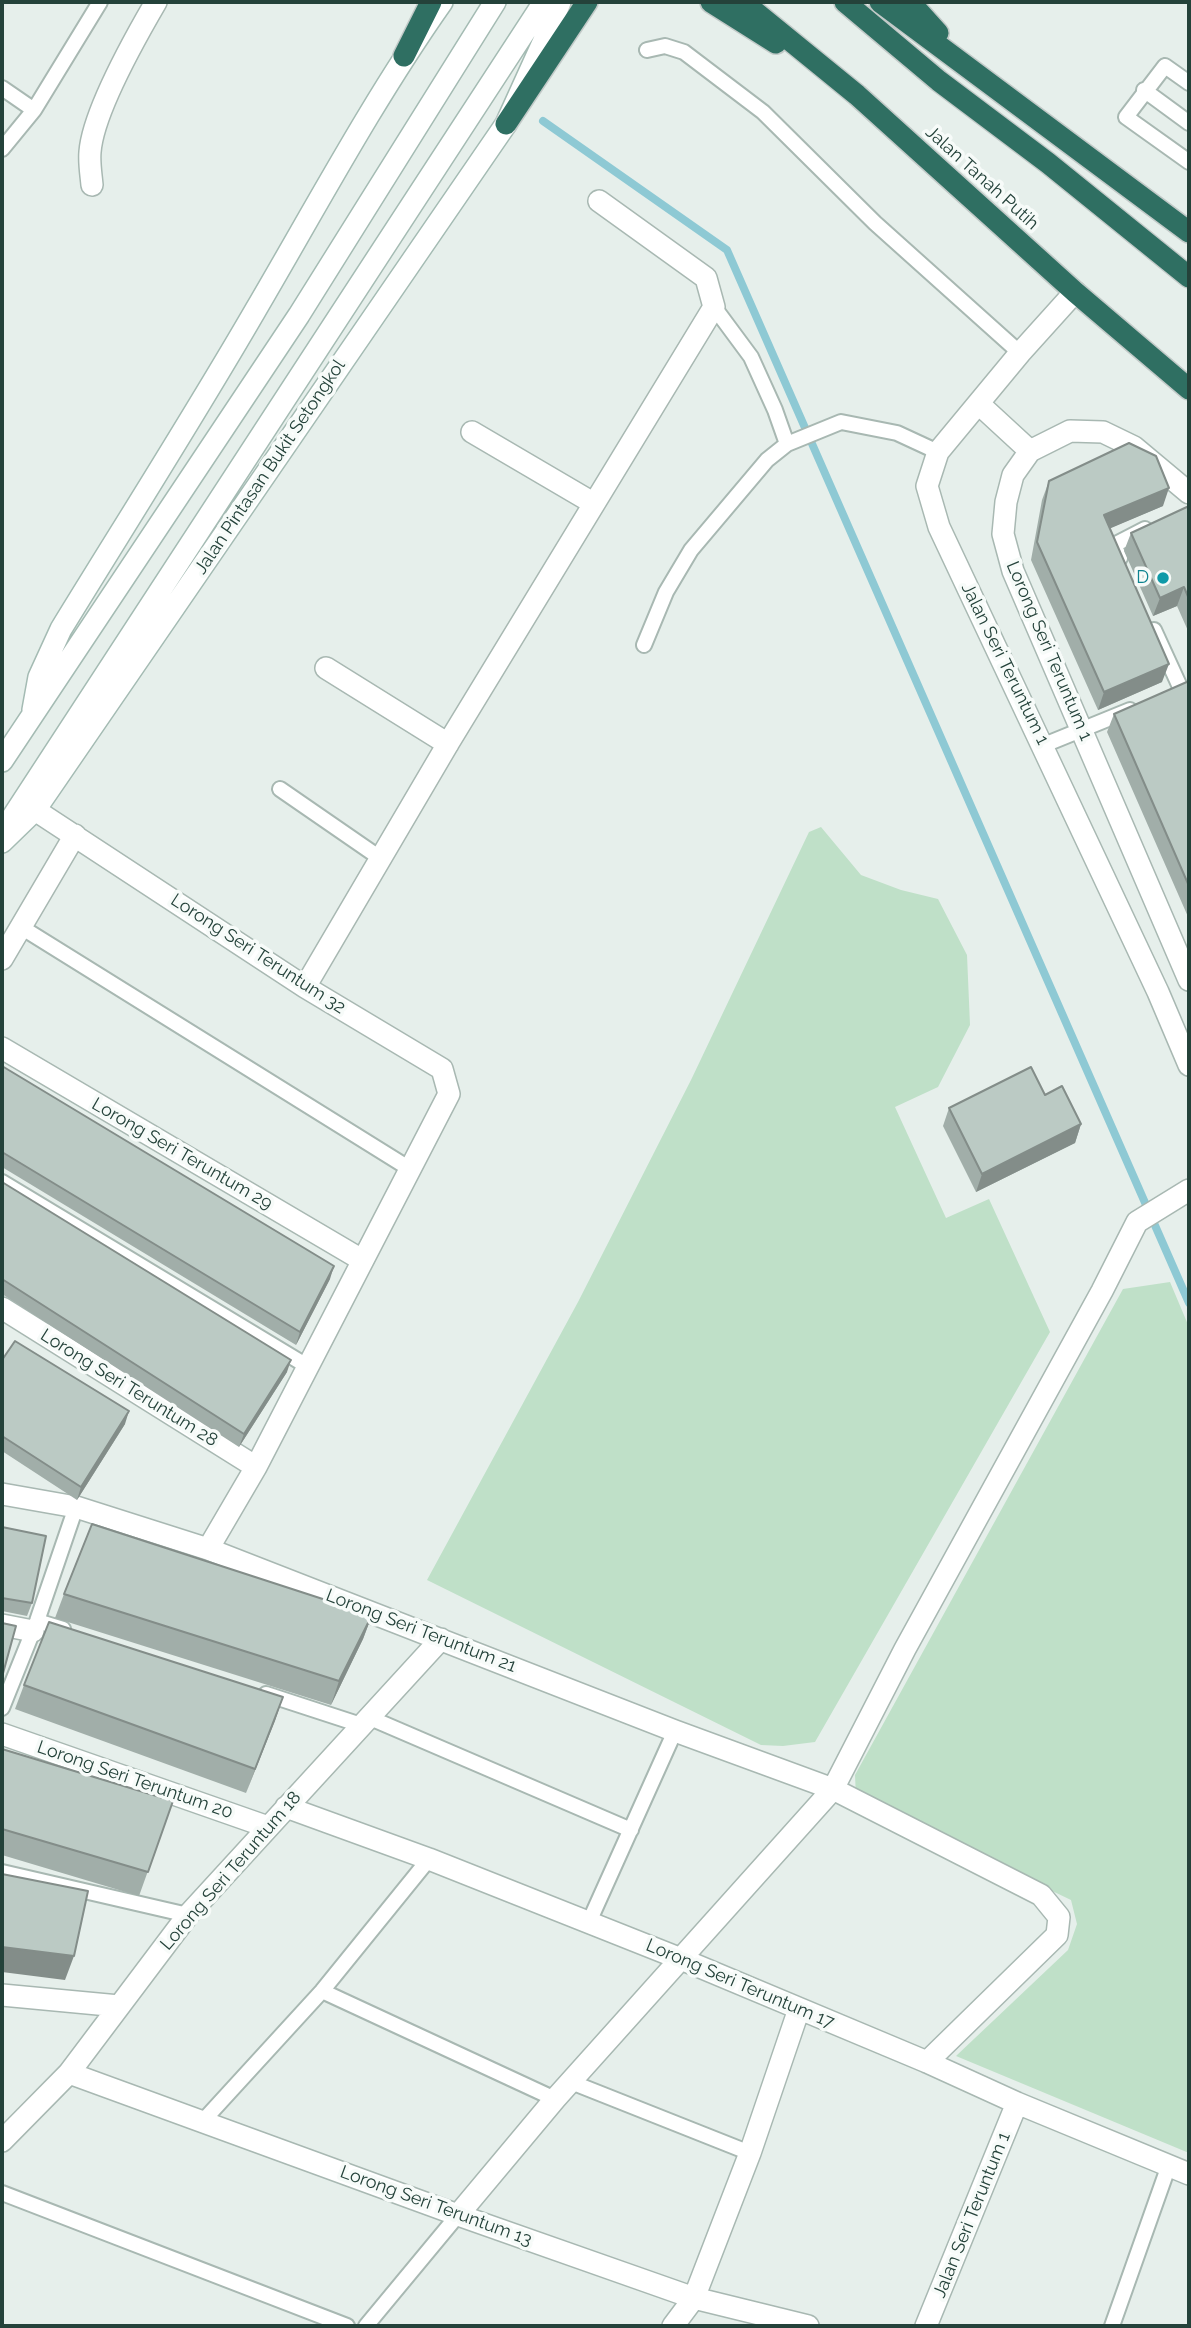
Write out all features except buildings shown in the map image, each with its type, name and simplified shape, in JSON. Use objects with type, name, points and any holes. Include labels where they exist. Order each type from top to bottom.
[{"type":"highway","points":[[404,56],[431,2]]},
{"type":"highway","points":[[506,124],[587,2]]},
{"type":"highway","points":[[711,2],[857,95]]},
{"type":"highway","name":"Jalan Tanah Putih","points":[[743,2],[857,95],[1075,292],[1189,389]]},
{"type":"highway","points":[[845,2],[939,81],[1048,163],[1189,277]]},
{"type":"highway","points":[[880,2],[1189,232]]},
{"type":"highway","points":[[910,2],[965,64]]},
{"type":"street","points":[[92,185],[90,150],[97,120],[156,2]]},
{"type":"street","points":[[31,718],[39,677],[61,629],[240,336],[404,56],[442,2]]},
{"type":"street","points":[[4,752],[31,718],[299,315],[495,2]]},
{"type":"street","name":"Jalan Pintasan Bukit Setongkol","points":[[2,832],[544,2]]},
{"type":"street","name":"Jalan Pintasan Bukit Setongkol","points":[[2,842],[35,810],[506,124],[560,2]]},
{"type":"street","points":[[305,987],[448,744],[714,307],[706,278],[598,201]]},
{"type":"street","name":"Jalan Seri Teruntum 1","points":[[1075,292],[937,452],[927,486],[939,527],[1153,979],[1189,1065]]},
{"type":"street","points":[[979,404],[1030,451],[1070,431],[1103,432],[1134,447],[1189,493]]},
{"type":"street","points":[[472,432],[593,503]]},
{"type":"street","name":"Lorong Seri Teruntum 1","points":[[1030,451],[1013,475],[1006,502],[1003,534],[1013,572],[1189,980]]},
{"type":"street","points":[[326,668],[448,744]]},
{"type":"street","name":"Lorong Seri Teruntum 32","points":[[35,810],[305,987],[442,1069],[449,1094],[410,1169]]},
{"type":"street","points":[[2,960],[75,835]]},
{"type":"street","name":"Lorong Seri Teruntum 29","points":[[2,1048],[362,1260]]},
{"type":"street","points":[[208,1549],[256,1467],[410,1169]]},
{"type":"street","points":[[458,2215],[555,2099],[834,1789],[905,1649],[1102,1291],[1137,1222],[1189,1190]]},
{"type":"street","name":"Lorong Seri Teruntum 28","points":[[2,1308],[256,1467]]},
{"type":"street","name":"Lorong Seri Teruntum 21","points":[[2,1494],[76,1507],[208,1549],[675,1731],[834,1789],[1041,1895],[1059,1917],[1057,1936],[926,2062]]},
{"type":"street","points":[[2,1625],[35,1626]]},
{"type":"street","name":"Lorong Seri Teruntum 18","points":[[2,2141],[69,2073],[188,1915],[442,1639]]},
{"type":"street","name":"Lorong Seri Teruntum 20","points":[[2,1734],[268,1827]]},
{"type":"street","name":"Lorong Seri Teruntum 17","points":[[286,1807],[429,1859],[681,1959],[926,2062],[1017,2104],[1189,2174]]},
{"type":"street","points":[[2,1995],[119,2006]]},
{"type":"street","points":[[673,2326],[694,2298],[750,2153],[799,2009]]},
{"type":"street","name":"Lorong Seri Teruntum 13","points":[[69,2073],[694,2298],[808,2326]]},
{"type":"street","name":"Jalan Seri Teruntum 1","points":[[926,2326],[1017,2104]]},
{"type":"lane","points":[[2,149],[34,110],[100,2]]},
{"type":"lane","points":[[647,50],[665,46],[684,52],[763,112],[875,223],[1020,353]]},
{"type":"lane","points":[[1189,83],[1165,66],[1144,90],[1126,117],[1189,162]]},
{"type":"lane","points":[[2,88],[34,110]]},
{"type":"lane","points":[[1144,90],[1189,123]]},
{"type":"lane","points":[[714,307],[751,358],[775,410],[794,441]]},
{"type":"lane","points":[[643,645],[666,592],[691,550],[767,460],[794,441],[841,422],[897,433],[937,452]]},
{"type":"lane","points":[[1125,569],[1114,545],[1157,523]]},
{"type":"lane","points":[[1147,617],[1180,690]]},
{"type":"lane","points":[[1044,745],[1144,704]]},
{"type":"lane","points":[[281,789],[380,858]]},
{"type":"lane","points":[[21,928],[410,1169]]},
{"type":"lane","points":[[2,1182],[307,1366]]},
{"type":"lane","points":[[2,1708],[35,1626],[76,1507]]},
{"type":"lane","points":[[35,1626],[76,1633]]},
{"type":"lane","points":[[258,1692],[365,1721],[631,1830]]},
{"type":"lane","points":[[589,1922],[675,1731]]},
{"type":"lane","points":[[203,2120],[322,1991],[429,1859]]},
{"type":"lane","points":[[2,1872],[188,1915]]},
{"type":"lane","points":[[322,1991],[555,2099]]},
{"type":"lane","points":[[571,2082],[750,2153]]},
{"type":"lane","points":[[1112,2326],[1169,2165]]},
{"type":"lane","points":[[2,2193],[347,2326]]},
{"type":"lane","points":[[366,2326],[458,2215]]},
{"type":"green space","points":[[821,827],[861,875],[901,890],[938,899],[967,955],[970,1025],[938,1087],[895,1107],[946,1218],[989,1199],[1050,1332],[815,1742],[783,1746],[761,1745],[427,1580],[578,1302],[691,1080],[809,832]]},
{"type":"green space","points":[[1170,1282],[1189,1327],[1189,2153],[956,2056],[1068,1950],[1077,1924],[1071,1900],[856,1797],[855,1775],[1123,1289]]},
{"type":"waterway","points":[[543,121],[727,250],[1189,1303]]},
{"type":"place","name":"D","points":[[1163,578]]}]
